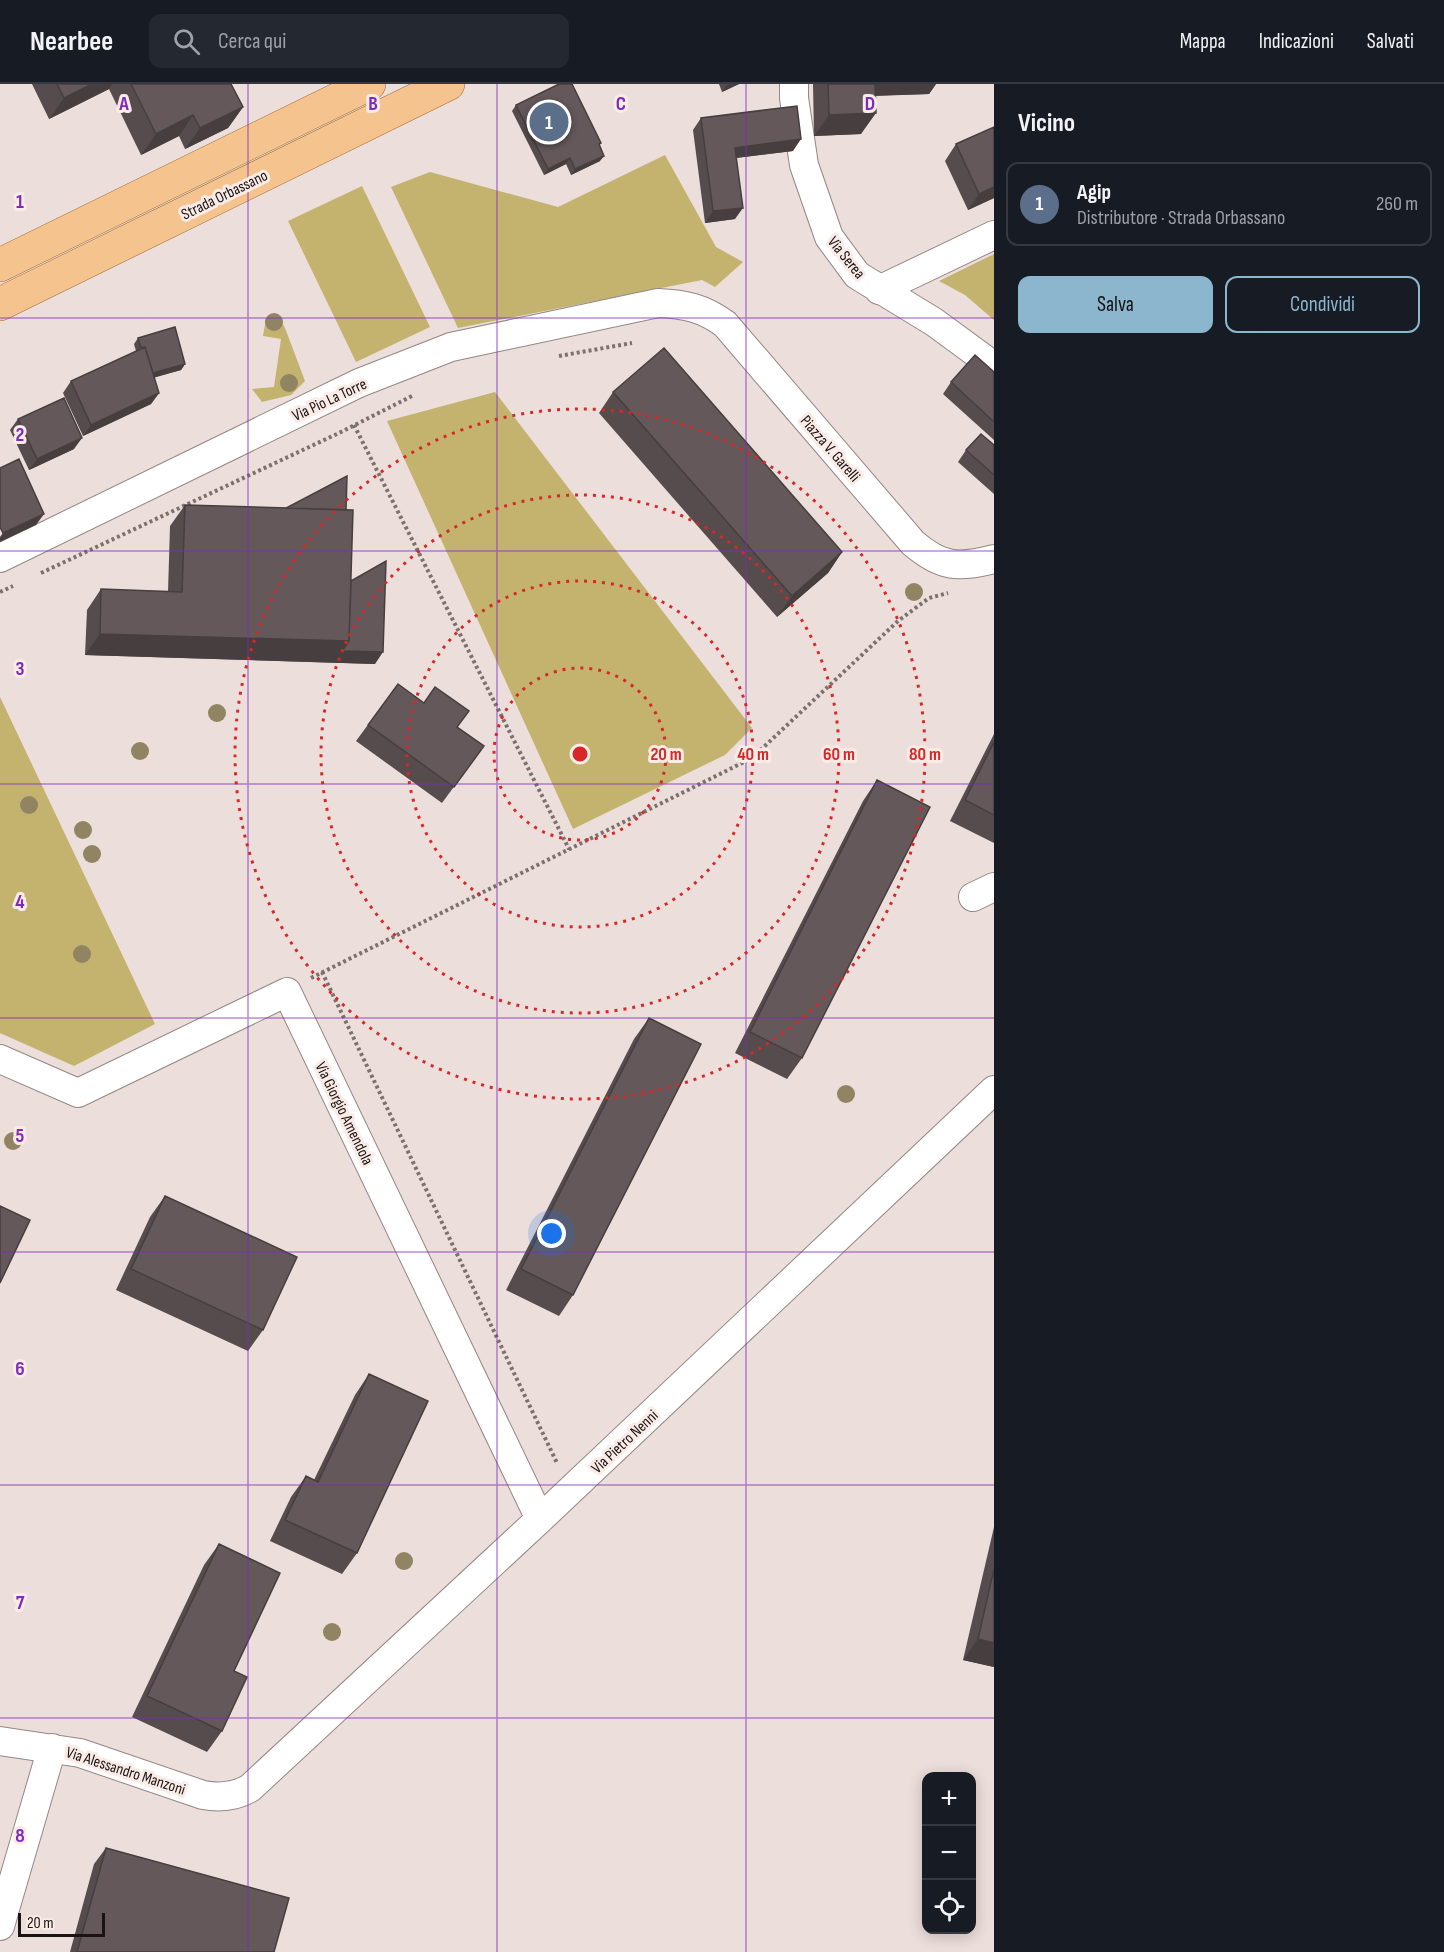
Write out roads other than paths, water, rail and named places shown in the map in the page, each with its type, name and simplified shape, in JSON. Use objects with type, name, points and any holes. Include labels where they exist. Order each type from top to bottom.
[{"type":"main road","points":[[0,265],[369,84]]},
{"type":"main road","name":"Strada Orbassano","points":[[0,304],[408,93],[448,84]]},
{"type":"street","name":"Via Serea","points":[[794,84],[804,165],[829,237],[857,275],[933,322],[994,366]]},
{"type":"street","points":[[879,290],[994,235]]},
{"type":"street","name":"Via Pio La Torre","points":[[0,558],[338,393],[451,347],[658,303],[680,304]]},
{"type":"street","name":"Piazza V. Garelli","points":[[680,304],[709,313],[725,324],[926,554],[948,565],[970,565],[994,559]]},
{"type":"street","name":"Via Giorgio Amendola","points":[[0,1059],[78,1093],[287,992],[540,1519]]},
{"type":"street","name":"Via Pietro Nenni","points":[[250,1788],[571,1490],[994,1090]]},
{"type":"street","name":"Via Alessandro Manzoni","points":[[0,1741],[81,1753],[203,1795],[214,1797],[240,1794],[250,1788]]},
{"type":"street","points":[[0,1926],[52,1748]]},
{"type":"place","name":"Agip","points":[[549,122]]}]
